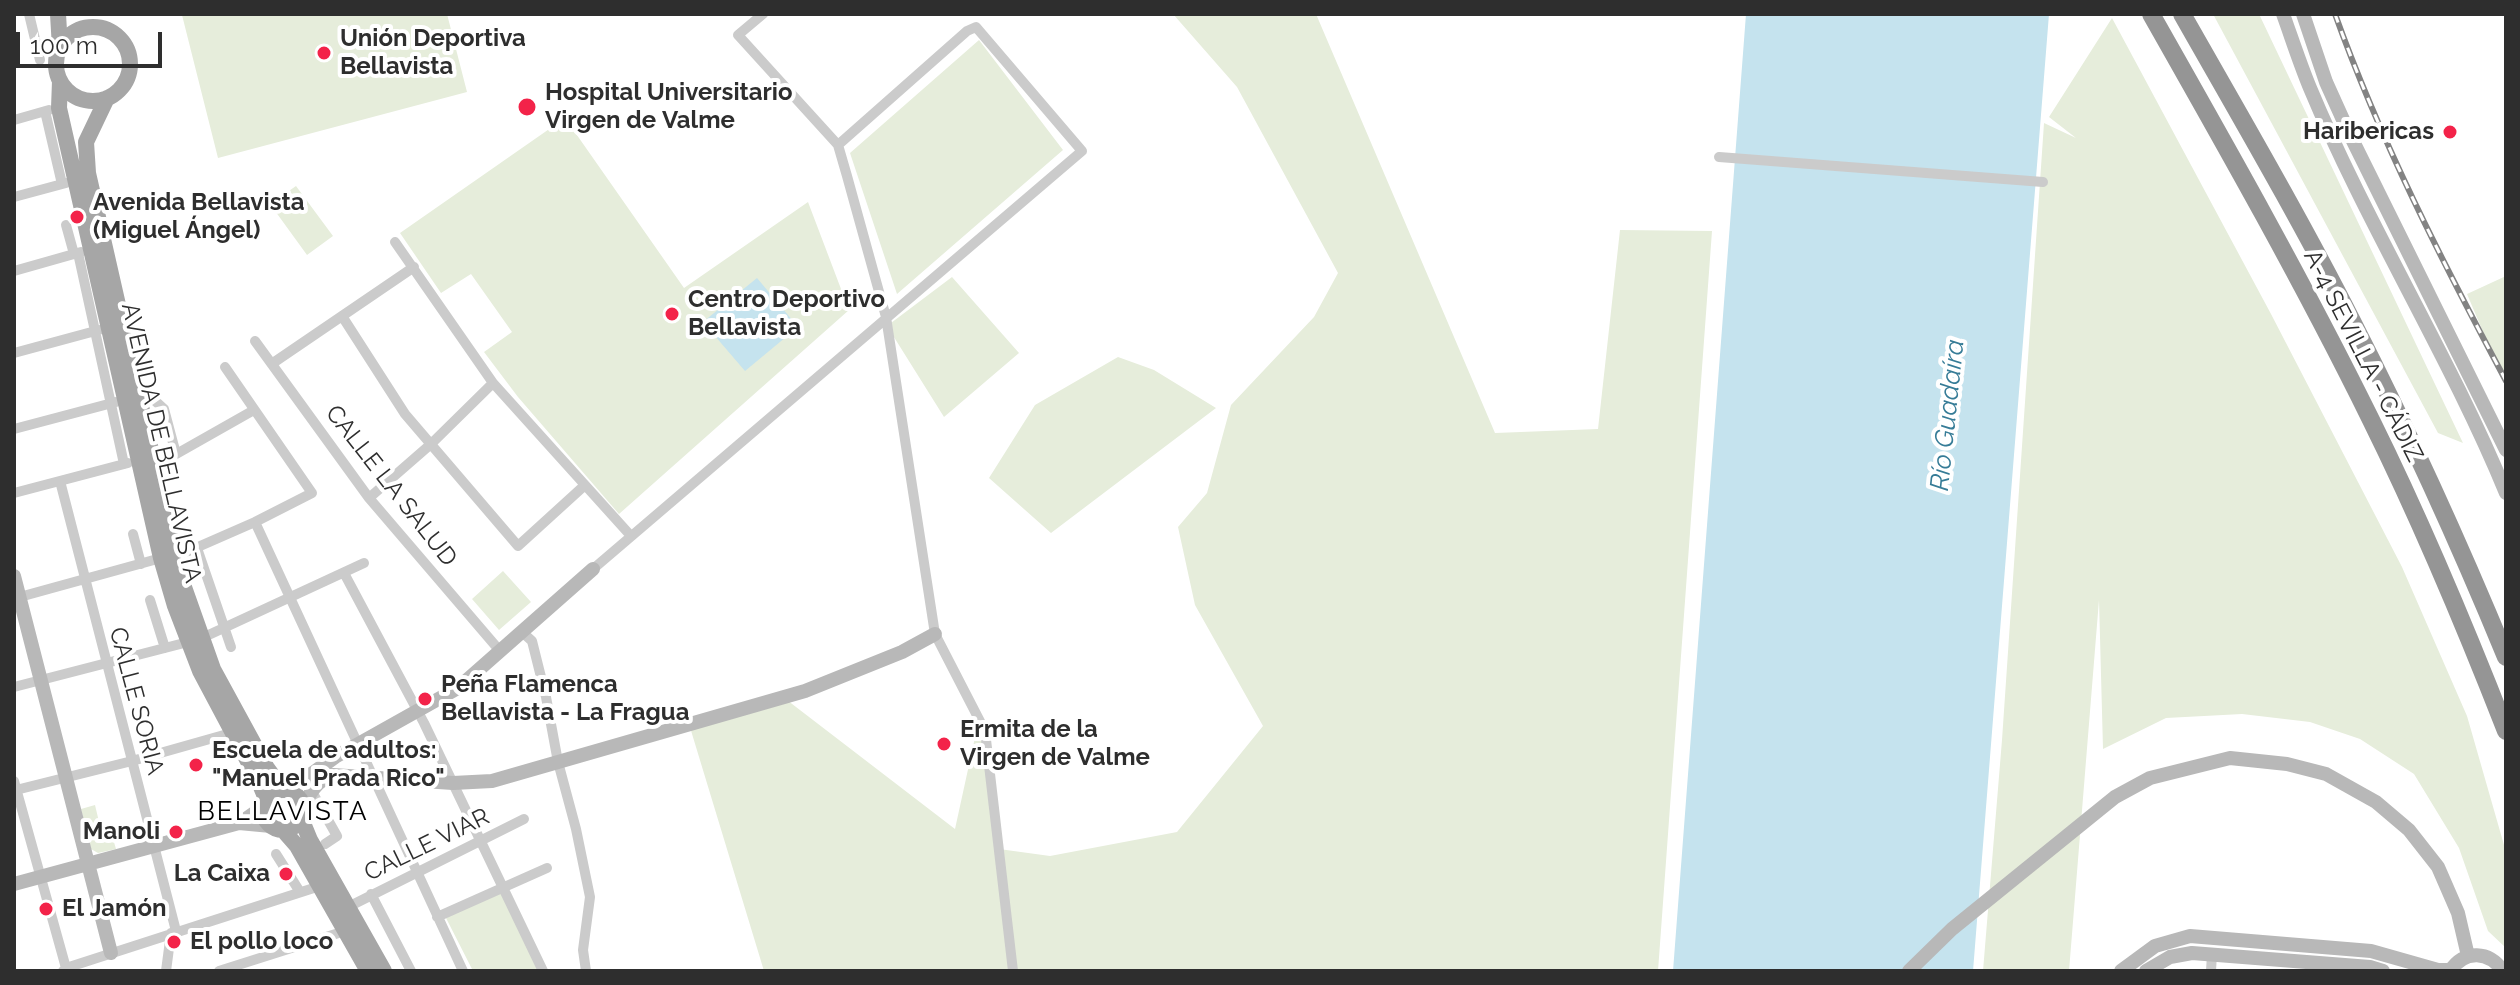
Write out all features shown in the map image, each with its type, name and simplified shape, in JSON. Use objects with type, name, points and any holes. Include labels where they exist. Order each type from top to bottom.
[{"type":"highway","name":"A-4 SEVILLA - CÁDIZ","points":[[2151,14],[2257,201],[2371,420],[2432,552],[2506,731]]},
{"type":"highway","name":"A-4 SEVILLA - CÁDIZ","points":[[2182,14],[2291,205],[2352,321],[2412,443],[2506,657]]},
{"type":"main road","points":[[58,14],[60,48],[56,63],[60,81],[71,94],[82,100],[107,98],[125,83],[130,62],[122,42],[84,14]]},
{"type":"main road","points":[[60,48],[74,32],[98,27]]},
{"type":"main road","name":"AVENIDA DE BELLAVISTA","points":[[60,81],[52,110],[81,252],[132,462],[195,640],[231,733],[259,782],[264,803]]},
{"type":"main road","name":"AVENIDA DE BELLAVISTA","points":[[107,98],[86,142],[88,173],[154,471],[168,557]]},
{"type":"main road","name":"AVENIDA DE BELLAVISTA","points":[[195,640],[267,768],[285,790]]},
{"type":"main road","points":[[368,971],[297,846],[264,818],[264,803],[272,793],[285,790],[297,796],[310,840],[384,971]]},
{"type":"main road","points":[[277,828],[295,826],[302,813]]},
{"type":"street","points":[[29,14],[40,60]]},
{"type":"street","points":[[763,14],[738,35],[838,145],[886,317],[935,634],[985,731],[1013,971]]},
{"type":"street","points":[[2283,14],[2334,144],[2506,493]]},
{"type":"street","points":[[2303,14],[2326,82],[2349,133],[2506,450]]},
{"type":"street","points":[[285,790],[358,743],[458,688],[1082,151],[976,27],[967,31],[838,145]]},
{"type":"street","points":[[14,120],[52,110]]},
{"type":"street","points":[[1719,157],[2040,182]]},
{"type":"street","points":[[14,197],[69,182]]},
{"type":"street","points":[[14,271],[81,252],[66,225]]},
{"type":"street","points":[[395,242],[493,383],[631,536]]},
{"type":"street","points":[[273,363],[414,267]]},
{"type":"street","points":[[342,316],[405,414],[518,546],[585,485]]},
{"type":"street","points":[[14,353],[102,329]]},
{"type":"street","name":"CALLE LA SALUD","points":[[255,341],[369,498],[500,651]]},
{"type":"street","points":[[17,598],[197,548],[312,493],[225,367]]},
{"type":"street","points":[[369,498],[431,444],[493,383]]},
{"type":"street","points":[[153,399],[164,409],[176,454]]},
{"type":"street","points":[[14,429],[118,401]]},
{"type":"street","points":[[154,471],[176,454],[254,410]]},
{"type":"street","points":[[14,493],[132,462]]},
{"type":"street","name":"CALLE SORIA","points":[[60,481],[154,846],[173,932]]},
{"type":"street","points":[[255,522],[463,971]]},
{"type":"street","name":"AVENIDA DE BELLAVISTA","points":[[133,534],[141,564]]},
{"type":"street","name":"AVENIDA DE BELLAVISTA","points":[[197,548],[231,647]]},
{"type":"street","points":[[14,687],[195,640],[364,563]]},
{"type":"street","points":[[344,573],[418,710],[543,971]]},
{"type":"street","points":[[14,576],[17,598],[42,679],[111,953]]},
{"type":"street","name":"AVENIDA DE BELLAVISTA","points":[[150,600],[165,648]]},
{"type":"street","points":[[522,632],[532,641],[590,897],[581,970]]},
{"type":"street","points":[[302,813],[311,790],[333,775],[453,783],[492,781],[805,691],[902,652],[935,634]]},
{"type":"street","points":[[231,733],[66,778],[15,786],[42,876],[64,969],[83,967],[111,953],[320,886]]},
{"type":"street","points":[[1909,971],[1952,929],[2115,797],[2150,778],[2230,758],[2287,764],[2326,774],[2376,802],[2409,830],[2438,867],[2458,913],[2468,956]]},
{"type":"street","points":[[311,790],[337,836],[325,844]]},
{"type":"street","points":[[239,823],[264,803]]},
{"type":"street","name":"CALLE VIAR","points":[[348,907],[524,819]]},
{"type":"street","points":[[14,884],[239,823],[277,828]]},
{"type":"street","points":[[276,854],[300,892]]},
{"type":"street","points":[[437,917],[547,868]]},
{"type":"street","points":[[371,894],[411,971]]},
{"type":"street","points":[[219,971],[345,931]]},
{"type":"street","points":[[166,971],[173,932]]},
{"type":"street","points":[[2121,971],[2155,946],[2190,936],[2371,951],[2438,970],[2451,970],[2459,960],[2468,956],[2488,957],[2503,971]]},
{"type":"street","points":[[2281,965],[2283,943]]},
{"type":"street","points":[[2211,971],[2212,954]]},
{"type":"street","points":[[2146,971],[2170,957],[2212,954],[2281,965],[2370,967],[2383,971]]},
{"type":"green space","name":"Unión Deportiva Bellavista","points":[[447,14],[467,92],[218,158],[182,15]]},
{"type":"green space","points":[[1173,14],[1316,14],[1495,433],[1598,429],[1620,230],[1712,231],[1658,971],[764,971],[689,724],[783,697],[955,829],[979,719],[999,849],[1050,856],[1177,832],[1263,726],[1195,605],[1178,527],[1207,493],[1231,405],[1314,317],[1338,273],[1237,87]]},
{"type":"green space","points":[[2213,14],[2259,14],[2463,443],[2438,433]]},
{"type":"green space","points":[[2112,18],[2402,567],[2467,716],[2506,852],[2506,948],[2488,931],[2459,848],[2414,774],[2360,739],[2310,722],[2242,714],[2166,718],[2103,749],[2099,600],[2069,971],[1983,971],[2044,123],[2076,138],[2049,117]]},
{"type":"green space","points":[[979,40],[1063,150],[897,294],[850,153]]},
{"type":"green space","name":"Centro Deportivo Bellavista","points":[[565,118],[684,288],[808,202],[849,310],[619,514],[518,397],[484,352],[512,332],[471,274],[441,293],[400,233]]},
{"type":"green space","points":[[296,186],[333,236],[307,255],[270,204]]},
{"type":"green space","points":[[2506,276],[2506,386],[2467,294]]},
{"type":"green space","points":[[952,277],[1019,353],[944,417],[887,326]]},
{"type":"green space","points":[[1118,357],[1154,370],[1216,408],[1051,533],[989,478],[1035,405]]},
{"type":"green space","points":[[503,571],[531,602],[499,630],[472,599]]},
{"type":"green space","points":[[95,805],[100,826],[109,825],[116,849],[98,853],[91,849],[81,809]]},
{"type":"green space","points":[[501,890],[539,971],[473,971],[446,918]]},
{"type":"water","name":"Río Guadaíra","points":[[1746,14],[2049,14],[1973,971],[1673,971]]},
{"type":"water","points":[[757,278],[798,327],[745,371],[703,322]]},
{"type":"railway","points":[[2335,14],[2372,108],[2414,200],[2506,381]]},
{"type":"place","name":"Unión Deportiva Bellavista","points":[[324,53]]},
{"type":"place","name":"Hospital Universitario Virgen de Valme","points":[[527,107]]},
{"type":"place","name":"Haribericas","points":[[2450,132]]},
{"type":"place","name":"Avenida Bellavista (Miguel Ángel)","points":[[77,217]]},
{"type":"place","name":"Centro Deportivo Bellavista","points":[[672,314]]},
{"type":"place","name":"Peña Flamenca Bellavista - La Fragua","points":[[425,699]]},
{"type":"place","name":"Ermita de la Virgen de Valme","points":[[944,744]]},
{"type":"place","name":"Escuela de adultos: \"Manuel Prada Rico\"","points":[[196,765]]},
{"type":"place","name":"Manoli","points":[[176,832]]},
{"type":"place","name":"La Caixa","points":[[286,874]]},
{"type":"place","name":"El Jamón","points":[[46,909]]},
{"type":"place","name":"El pollo loco","points":[[174,942]]},
{"type":"district","name":"BELLAVISTA","points":[[283,812]]}]
